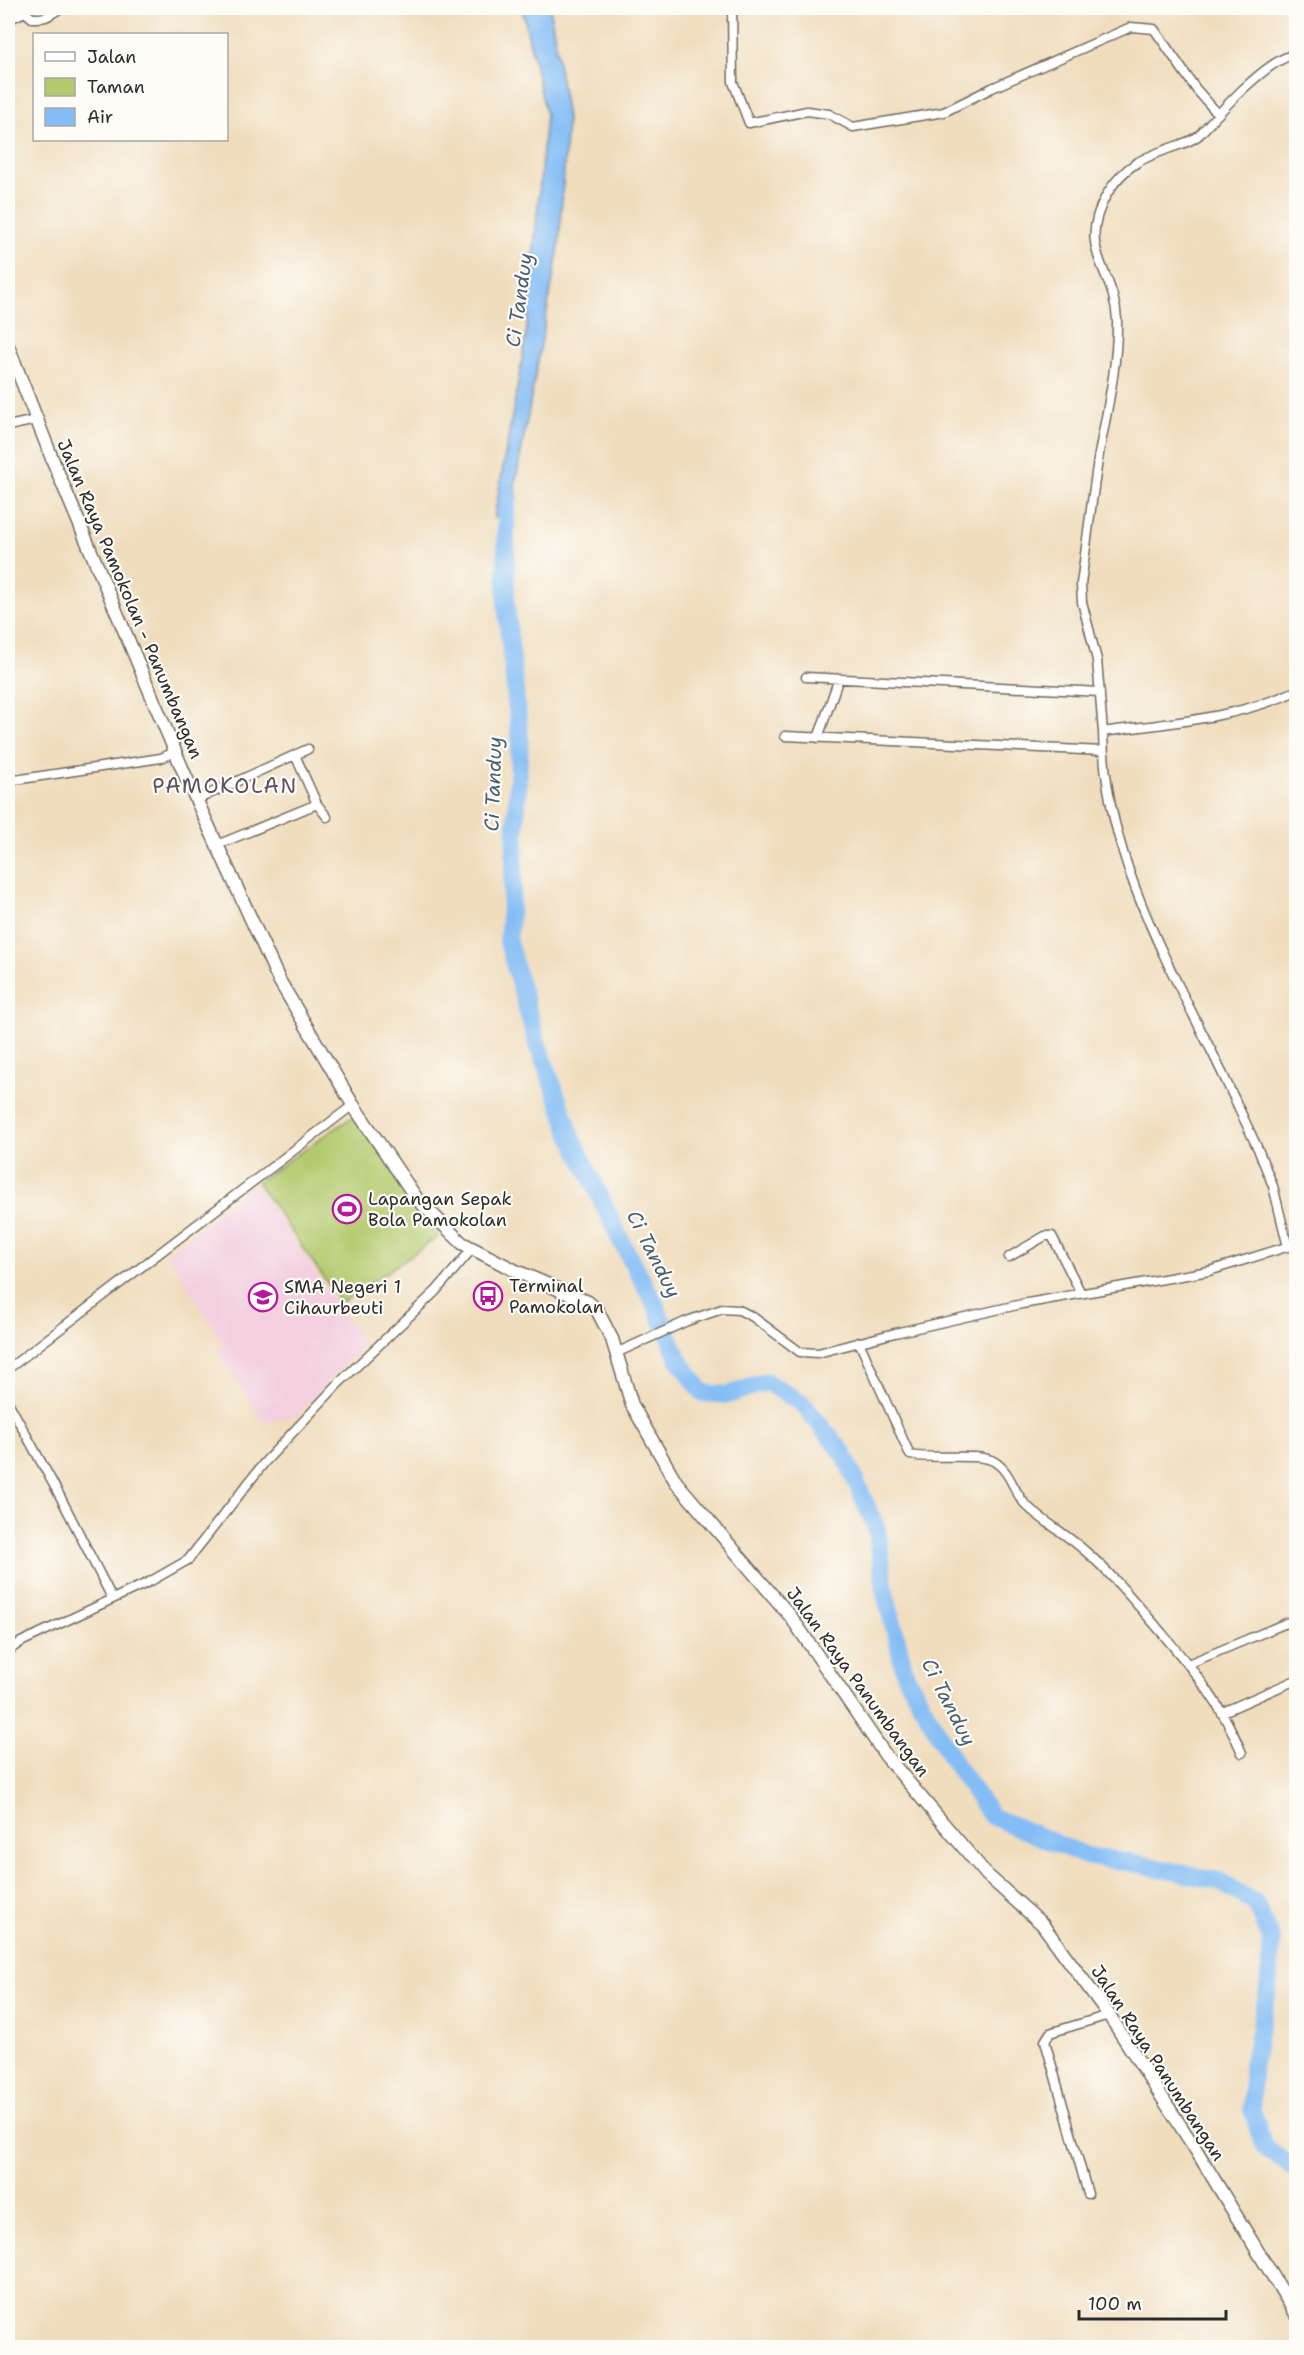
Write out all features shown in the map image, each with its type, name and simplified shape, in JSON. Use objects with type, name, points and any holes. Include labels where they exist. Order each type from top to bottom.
[{"type":"main road","name":"Jalan Raya Pamokolan - Panumbangan","points":[[8,346],[36,420],[196,800],[279,980],[353,1105],[417,1199],[438,1221],[472,1249],[588,1302],[597,1310],[606,1325],[616,1353]]},
{"type":"main road","name":"Jalan Raya Panumbangan","points":[[616,1353],[632,1405],[676,1482],[790,1617],[886,1756],[987,1875],[1042,1924],[1109,2015],[1196,2150],[1296,2314]]},
{"type":"street","points":[[8,20],[25,10],[32,18],[42,19],[62,8]]},
{"type":"street","points":[[732,8],[733,82],[747,121],[750,123],[807,111],[829,114],[853,127],[947,112],[992,88],[1131,27],[1154,29],[1196,88],[1218,114]]},
{"type":"street","points":[[616,1353],[687,1321],[722,1309],[739,1310],[753,1317],[800,1352],[818,1353],[1022,1304],[1209,1271],[1292,1246],[1273,1186],[1258,1149],[1153,934],[1118,835],[1103,751],[1096,660],[1082,602],[1081,584],[1097,465],[1116,353],[1117,318],[1096,249],[1094,224],[1108,193],[1126,169],[1146,157],[1190,141],[1232,99],[1281,60],[1296,54]]},
{"type":"street","points":[[8,426],[36,420]]},
{"type":"street","points":[[806,677],[1100,692]]},
{"type":"street","points":[[818,738],[839,678]]},
{"type":"street","points":[[1103,732],[1218,716],[1267,704],[1296,691]]},
{"type":"street","points":[[785,736],[1103,751]]},
{"type":"street","points":[[196,800],[308,749]]},
{"type":"street","points":[[8,781],[161,758],[175,752]]},
{"type":"street","points":[[295,755],[317,804],[327,817]]},
{"type":"street","points":[[217,844],[317,804]]},
{"type":"street","points":[[8,1369],[353,1105]]},
{"type":"street","points":[[1009,1257],[1045,1236],[1052,1236],[1081,1293]]},
{"type":"street","points":[[8,1651],[21,1642],[151,1581],[188,1560],[264,1463],[339,1383],[436,1291],[472,1249]]},
{"type":"street","points":[[859,1342],[910,1455],[925,1458],[969,1457],[994,1461],[1007,1473],[1024,1504],[1084,1550],[1143,1611],[1188,1664],[1223,1712],[1242,1753]]},
{"type":"street","points":[[8,1402],[61,1498],[112,1598]]},
{"type":"street","points":[[1188,1664],[1296,1619]]},
{"type":"street","points":[[1223,1712],[1296,1680]]},
{"type":"street","points":[[1088,2194],[1046,2037],[1056,2031],[1109,2015]]},
{"type":"shaded area","name":"SMA Negeri 1 Cihaurbeuti","points":[[254,1184],[364,1344],[296,1416],[264,1422],[216,1351],[224,1345],[166,1254]]},
{"type":"green space","name":"Lapangan Sepak Bola Pamokolan","points":[[355,1115],[438,1237],[341,1303],[257,1182]]},
{"type":"water","points":[[522,8],[550,8],[567,119],[559,246],[509,518],[494,518],[526,337],[546,115]]},
{"type":"waterway","name":"Ci Tanduy","points":[[509,494],[506,511],[506,604],[520,739],[508,942],[537,1043],[572,1137],[621,1241],[654,1302],[679,1360],[703,1393],[728,1395],[766,1382],[802,1403],[844,1454],[877,1530],[885,1592],[906,1676],[955,1764],[991,1816],[1086,1856],[1134,1863],[1219,1881],[1255,1903],[1272,1940],[1268,1990],[1252,2067],[1252,2110],[1264,2147],[1296,2169]]},
{"type":"place","name":"Lapangan Sepak Bola Pamokolan","points":[[347,1209]]},
{"type":"place","name":"Terminal Pamokolan","points":[[488,1296]]},
{"type":"place","name":"SMA Negeri 1 Cihaurbeuti","points":[[263,1297]]},
{"type":"district","name":"PAMOKOLAN","points":[[225,786]]}]
